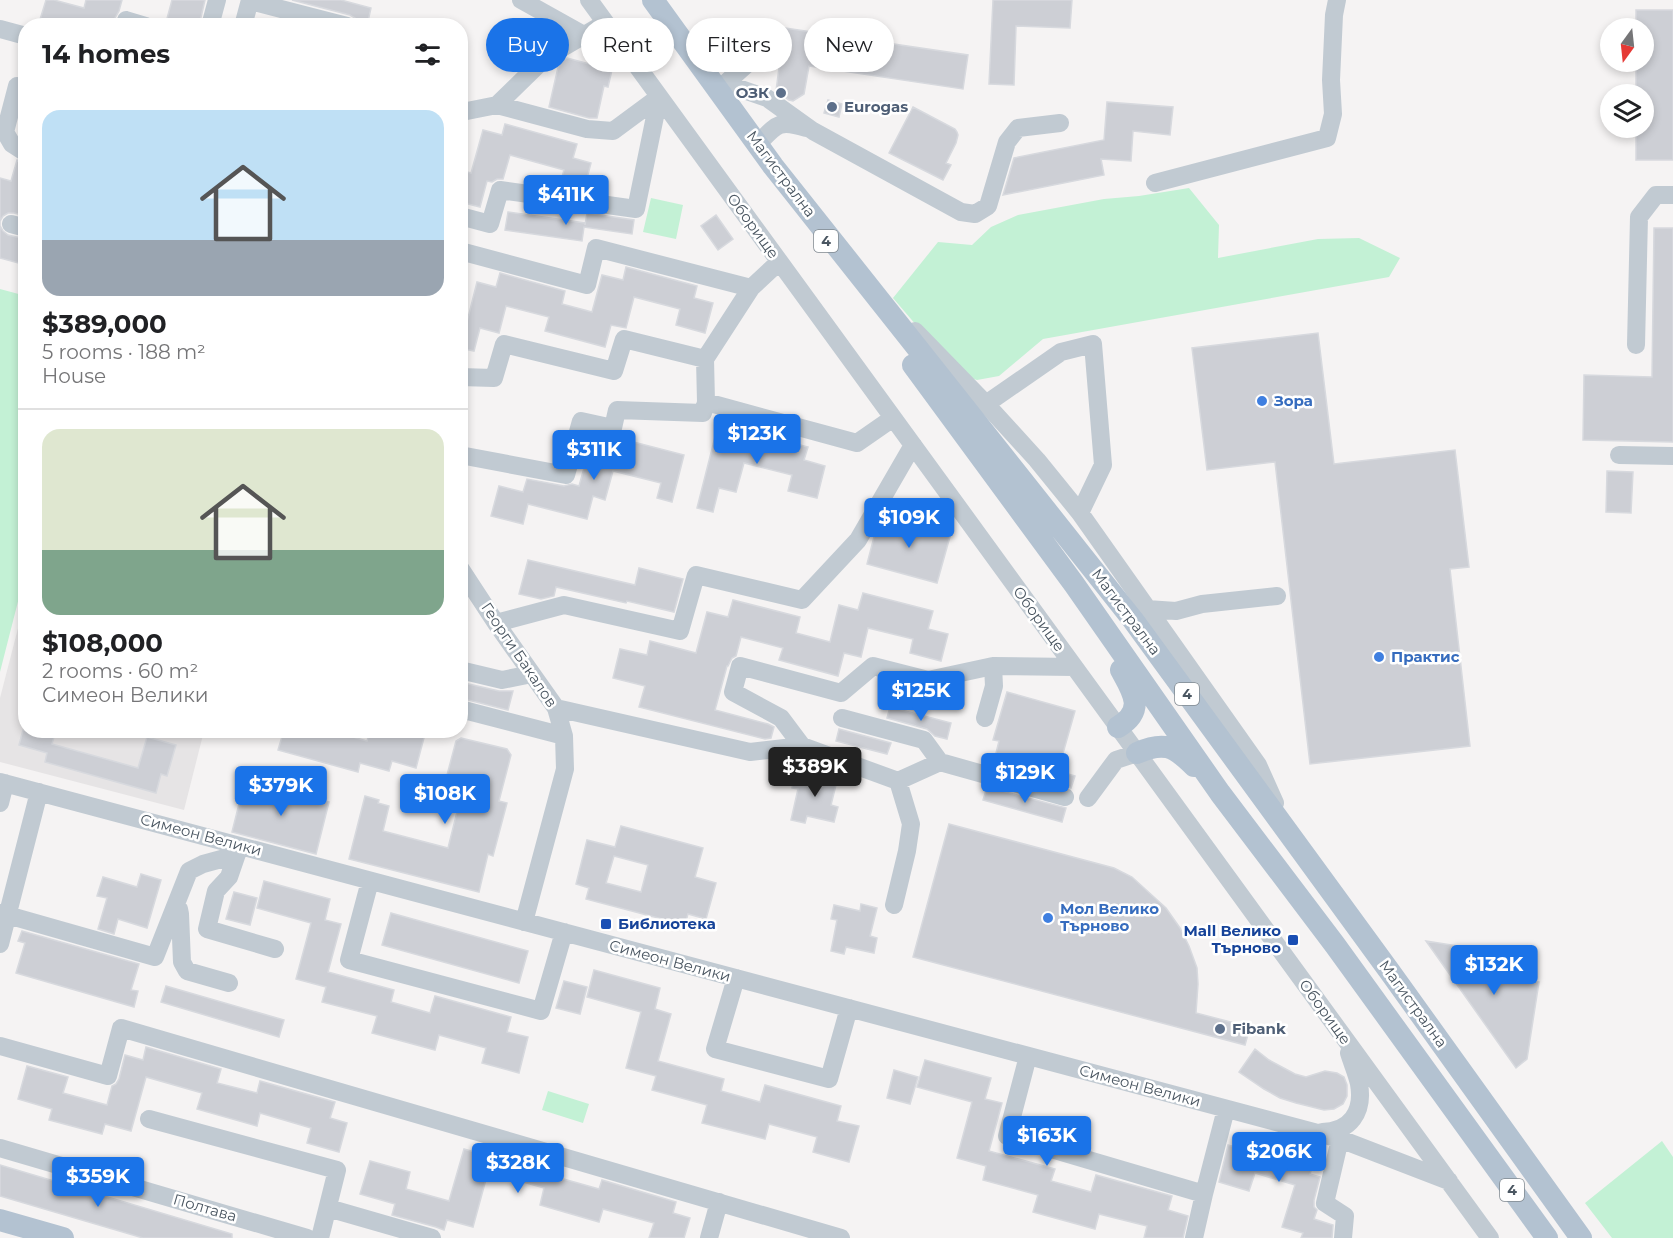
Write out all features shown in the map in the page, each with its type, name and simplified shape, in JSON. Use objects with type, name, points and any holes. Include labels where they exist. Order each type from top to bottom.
[{"type":"main road","name":"Магистрална","points":[[653,0],[773,166],[1133,620],[1581,1238]]},
{"type":"main road","name":"4","points":[[773,166],[944,409],[1074,584],[1220,792],[1335,945],[1547,1238]]},
{"type":"main road","points":[[1074,584],[1131,688],[1133,713],[1118,727]]},
{"type":"main road","points":[[1137,753],[1156,746],[1173,749],[1187,759],[1220,792]]},
{"type":"main road","points":[[1500,1126],[1595,1238]]},
{"type":"main road","points":[[1478,1142],[1538,1238]]},
{"type":"main road","points":[[0,1220],[63,1238]]},
{"type":"street","points":[[212,18],[217,0]]},
{"type":"street","points":[[245,18],[250,0],[317,18]]},
{"type":"street","points":[[522,0],[581,33]]},
{"type":"street","name":"Оборище","points":[[589,0],[602,18]]},
{"type":"street","points":[[1155,183],[1327,138],[1333,114],[1331,80],[1334,15],[1337,0]]},
{"type":"street","points":[[0,29],[18,34]]},
{"type":"street","points":[[497,105],[545,58],[581,37]]},
{"type":"street","name":"Оборище","points":[[641,72],[1490,1238]]},
{"type":"street","points":[[718,90],[738,72]]},
{"type":"street","points":[[17,86],[4,132],[12,144],[18,148]]},
{"type":"street","points":[[718,90],[738,88],[767,98],[813,130],[951,207],[961,212],[975,214],[988,206],[1006,142],[1018,128],[1060,123]]},
{"type":"street","points":[[468,111],[497,105],[586,129],[613,131],[659,97]]},
{"type":"street","points":[[468,218],[490,224],[500,190],[636,209],[659,97]]},
{"type":"street","points":[[758,144],[774,128],[788,122],[813,130]]},
{"type":"street","points":[[1636,345],[1639,217],[1656,195],[1673,195]]},
{"type":"street","points":[[468,253],[587,285],[596,248],[751,288]]},
{"type":"street","points":[[468,457],[566,475],[581,421],[613,428],[617,410],[703,413],[706,402],[705,359],[751,288],[779,261]]},
{"type":"street","points":[[854,268],[986,404],[1037,460],[1080,513],[1258,765],[1286,830]]},
{"type":"street","points":[[468,376],[494,378],[504,344],[614,371],[624,339],[705,359]]},
{"type":"street","points":[[986,404],[1061,352],[1093,344],[1103,465],[1080,513]]},
{"type":"street","points":[[706,402],[857,443],[893,418]]},
{"type":"street","points":[[496,623],[564,605],[680,631],[696,574],[802,600],[858,540],[913,445]]},
{"type":"street","points":[[1619,455],[1673,456]]},
{"type":"street","name":"Георги Бакалов","points":[[468,580],[556,708],[564,736],[565,769],[524,922]]},
{"type":"street","points":[[1147,609],[1176,611],[1202,604],[1277,596]]},
{"type":"street","points":[[1167,637],[1176,611]]},
{"type":"street","points":[[802,746],[781,718],[734,692],[740,666],[841,693],[873,666],[928,680],[993,666],[1074,667]]},
{"type":"street","points":[[985,718],[994,686],[993,666]]},
{"type":"street","points":[[468,672],[502,680],[532,674]]},
{"type":"street","points":[[556,708],[750,752],[802,746],[898,781],[940,762]]},
{"type":"street","points":[[468,712],[564,736]]},
{"type":"street","points":[[842,718],[924,740],[940,762],[1065,797]]},
{"type":"street","points":[[1088,798],[1116,760],[1137,753]]},
{"type":"street","points":[[894,905],[908,851],[911,824],[898,781]]},
{"type":"street","points":[[0,803],[3,783]]},
{"type":"street","name":"Симеон Велики","points":[[3,783],[238,851],[370,881],[1341,1139],[1449,1181]]},
{"type":"street","points":[[0,944],[4,914],[39,792]]},
{"type":"street","points":[[4,914],[156,957],[189,871],[238,851]]},
{"type":"street","points":[[238,851],[229,877],[216,891],[207,929],[275,949]]},
{"type":"street","points":[[370,881],[349,960],[541,1011],[564,932]]},
{"type":"street","points":[[176,905],[180,914],[182,962],[187,971],[229,983]]},
{"type":"street","points":[[735,978],[716,1049],[807,1073],[830,1079],[849,1008]]},
{"type":"street","points":[[0,1046],[108,1076],[121,1028],[841,1238]]},
{"type":"street","points":[[1314,1132],[1330,1132],[1346,1126],[1351,1121],[1358,1103],[1359,1083],[1343,1037]]},
{"type":"street","points":[[1028,1056],[1006,1136],[1204,1194]]},
{"type":"street","points":[[1194,1238],[1226,1109]]},
{"type":"street","points":[[149,1119],[337,1170],[320,1238]]},
{"type":"street","points":[[1341,1139],[1325,1203],[1345,1216],[1346,1237]]},
{"type":"street","name":"Полтава","points":[[0,1148],[307,1238]]},
{"type":"street","points":[[709,1238],[719,1202]]},
{"type":"street","points":[[328,1208],[432,1238]]},
{"type":"shaded area","points":[[18,628],[18,738],[202,738],[184,810],[0,762],[0,698]]},
{"type":"green space","points":[[1189,188],[1219,225],[1218,258],[1318,239],[1359,238],[1400,258],[1389,277],[1043,339],[999,376],[977,380],[958,374],[893,298],[938,242],[972,245],[991,227],[1018,215],[1104,199]]},
{"type":"green space","points":[[651,198],[683,205],[676,239],[643,232]]},
{"type":"green space","points":[[0,289],[18,294],[18,601],[0,672]]},
{"type":"green space","points":[[548,1091],[589,1104],[583,1123],[542,1110]]},
{"type":"green space","points":[[1662,1141],[1673,1157],[1673,1238],[1612,1238],[1585,1203]]},
{"type":"building","points":[[46,0],[84,8],[86,0],[122,0],[115,18],[40,18]]},
{"type":"building","points":[[172,0],[205,0],[201,18],[167,18]]},
{"type":"building","points":[[292,0],[341,0],[371,8],[369,18],[355,18]]},
{"type":"building","points":[[993,0],[1072,0],[1070,28],[1016,26],[1014,85],[989,84]]},
{"type":"building","points":[[1636,10],[1673,10],[1673,160],[1636,160],[1636,138],[1654,138],[1654,84],[1636,84],[1636,72],[1654,72],[1654,18],[1636,18]]},
{"type":"building","points":[[792,29],[804,31],[804,72],[808,72],[804,94],[793,101],[776,91],[778,72],[792,72]]},
{"type":"building","points":[[894,44],[968,55],[963,89],[849,72],[894,72]]},
{"type":"building","points":[[569,59],[581,62],[581,72],[612,72],[608,87],[604,86],[597,118],[549,107],[557,72],[569,72]]},
{"type":"building","points":[[828,100],[842,104],[839,117],[824,113]]},
{"type":"building","points":[[1107,102],[1173,107],[1170,135],[1133,131],[1131,161],[1101,159],[1104,175],[1003,195],[1014,158],[1104,140]]},
{"type":"building","points":[[913,107],[957,132],[956,143],[946,163],[951,165],[943,180],[889,153]]},
{"type":"building","points":[[505,124],[577,144],[573,158],[591,163],[584,190],[559,187],[564,170],[510,155],[503,179],[487,181],[480,207],[468,204],[468,172],[471,173],[483,130],[502,135]]},
{"type":"building","points":[[17,160],[18,214],[8,213],[0,221],[0,178],[11,181]]},
{"type":"building","points":[[508,212],[585,223],[585,225],[587,213],[634,220],[632,234],[584,227],[582,241],[505,230]]},
{"type":"building","points":[[716,215],[733,239],[718,250],[701,226]]},
{"type":"building","points":[[0,226],[8,235],[18,237],[18,263],[0,258]]},
{"type":"building","points":[[1654,228],[1673,228],[1673,442],[1583,440],[1584,375],[1652,377]]},
{"type":"building","points":[[626,267],[697,286],[694,298],[713,303],[705,333],[676,325],[680,309],[634,297],[626,328],[611,325],[605,347],[545,331],[549,317],[506,306],[499,333],[480,328],[474,351],[468,350],[468,318],[477,282],[496,287],[500,273],[565,291],[562,304],[592,312],[602,275],[623,280]]},
{"type":"building","name":"Практис","points":[[1318,333],[1334,464],[1455,450],[1469,567],[1450,569],[1470,746],[1310,764],[1275,462],[1207,470],[1192,348]]},
{"type":"building","points":[[735,428],[808,447],[804,460],[825,466],[817,498],[788,491],[792,475],[744,463],[736,492],[719,488],[713,512],[697,508],[715,437],[732,441]]},
{"type":"building","points":[[618,438],[684,455],[672,502],[657,498],[661,483],[613,471],[605,500],[593,496],[587,519],[528,504],[523,524],[491,516],[499,486],[523,492],[527,479],[564,486],[572,484],[579,486],[589,450],[606,454],[610,439]]},
{"type":"building","points":[[1607,471],[1633,472],[1631,513],[1606,512]]},
{"type":"building","points":[[886,515],[951,533],[937,583],[867,564],[875,533]]},
{"type":"building","points":[[528,560],[635,585],[639,568],[683,579],[674,612],[556,587],[554,596],[541,599],[519,594]]},
{"type":"building","points":[[863,593],[933,611],[928,629],[948,634],[941,661],[910,653],[913,639],[868,628],[861,657],[844,653],[838,676],[779,660],[783,648],[741,637],[736,656],[727,666],[715,710],[774,727],[771,738],[765,739],[639,707],[645,686],[613,678],[620,649],[647,655],[650,641],[696,653],[707,612],[728,617],[733,600],[800,617],[796,633],[830,642],[839,605],[858,610]]},
{"type":"building","points":[[468,684],[499,691],[513,691],[508,710],[468,700]]},
{"type":"building","points":[[1007,692],[1075,711],[1058,771],[1075,776],[1071,788],[993,765],[999,741],[993,740]]},
{"type":"building","points":[[890,707],[951,723],[947,739],[935,736],[927,729],[887,718]]},
{"type":"building","points":[[839,729],[891,743],[887,754],[836,741]]},
{"type":"building","points":[[21,738],[54,738],[52,744],[138,768],[147,738],[176,745],[167,776],[161,774],[156,793],[45,762],[47,753],[19,745]]},
{"type":"building","points":[[282,738],[357,738],[367,741],[368,738],[424,738],[416,768],[392,761],[389,771],[360,763],[358,772],[278,750]]},
{"type":"building","points":[[461,738],[507,749],[511,755],[499,801],[507,803],[493,856],[488,854],[479,892],[349,859],[365,796],[389,806],[383,831],[448,848],[465,780],[447,775],[456,741]]},
{"type":"building","points":[[822,773],[838,777],[831,805],[838,807],[834,822],[807,816],[805,823],[791,820],[798,789],[792,788],[795,774],[820,780]]},
{"type":"building","points":[[245,780],[329,802],[316,854],[232,832]]},
{"type":"building","points":[[987,787],[1066,808],[1062,822],[983,800]]},
{"type":"building","name":"Мол Велико Търново","points":[[949,824],[1114,868],[1132,877],[1166,908],[1189,946],[1197,968],[1196,1013],[1250,1027],[1245,1045],[913,957]]},
{"type":"building","points":[[621,826],[703,848],[695,877],[716,883],[706,919],[688,914],[685,925],[586,899],[589,888],[576,884],[587,840],[615,847]],"holes":[[[614,856],[648,865],[641,892],[606,883]]]},
{"type":"building","points":[[141,874],[161,880],[147,928],[118,919],[114,934],[98,929],[107,898],[97,896],[103,877],[137,887]]},
{"type":"building","points":[[264,881],[330,899],[325,920],[341,924],[328,972],[394,990],[391,1002],[430,1013],[435,996],[511,1017],[507,1032],[528,1037],[519,1073],[482,1063],[486,1048],[439,1035],[435,1050],[372,1033],[377,1016],[322,1002],[326,987],[296,979],[311,923],[257,908]]},
{"type":"building","points":[[234,892],[257,898],[250,925],[226,919]]},
{"type":"building","points":[[861,904],[877,908],[870,936],[877,938],[874,953],[846,947],[844,954],[831,951],[837,920],[831,919],[834,905],[860,911]]},
{"type":"building","points":[[391,913],[528,951],[519,983],[382,945]]},
{"type":"building","points":[[22,931],[139,964],[131,990],[138,991],[134,1007],[16,973],[25,943],[18,941]]},
{"type":"building","points":[[1426,941],[1497,952],[1494,970],[1539,982],[1527,1059],[1516,1068]]},
{"type":"building","points":[[594,970],[660,988],[655,1009],[671,1014],[658,1061],[724,1079],[721,1091],[760,1102],[765,1085],[841,1106],[837,1121],[859,1126],[849,1162],[813,1152],[817,1137],[769,1124],[765,1139],[702,1123],[707,1105],[652,1090],[656,1076],[626,1068],[641,1012],[587,997]]},
{"type":"building","points":[[564,981],[587,987],[580,1014],[556,1008]]},
{"type":"building","points":[[166,986],[284,1020],[279,1037],[161,1002]]},
{"type":"building","points":[[146,1047],[221,1069],[217,1083],[257,1093],[260,1081],[335,1102],[330,1118],[347,1123],[339,1152],[307,1143],[311,1128],[260,1113],[257,1126],[197,1109],[202,1093],[146,1077],[131,1131],[105,1124],[102,1134],[49,1120],[52,1109],[18,1099],[27,1066],[68,1077],[63,1093],[107,1105],[112,1086],[119,1079],[125,1055],[143,1060]]},
{"type":"building","points":[[1255,1049],[1269,1060],[1295,1074],[1306,1077],[1325,1071],[1344,1077],[1347,1096],[1343,1104],[1334,1109],[1324,1110],[1280,1098],[1264,1089],[1239,1072]]},
{"type":"building","points":[[925,1060],[991,1078],[985,1099],[1002,1103],[989,1151],[1055,1169],[1051,1181],[1091,1192],[1096,1175],[1172,1196],[1168,1210],[1188,1216],[1183,1238],[1144,1238],[1147,1226],[1099,1214],[1095,1229],[1033,1212],[1038,1195],[983,1180],[986,1166],[957,1158],[972,1102],[917,1087]]},
{"type":"building","points":[[894,1070],[918,1077],[910,1104],[887,1098]]},
{"type":"building","points":[[1244,1140],[1314,1161],[1310,1174],[1320,1177],[1314,1200],[1314,1207],[1317,1210],[1314,1219],[1333,1225],[1332,1238],[1301,1238],[1303,1233],[1282,1227],[1295,1185],[1255,1173],[1249,1191],[1219,1182],[1228,1145],[1242,1149]]},
{"type":"building","points":[[488,1147],[562,1168],[560,1178],[599,1189],[602,1180],[676,1202],[673,1213],[690,1218],[684,1238],[649,1238],[654,1223],[603,1209],[599,1222],[540,1205],[544,1188],[488,1172],[473,1227],[447,1220],[444,1230],[392,1215],[395,1204],[360,1194],[370,1161],[410,1172],[406,1189],[449,1201],[464,1149],[485,1155]]},
{"type":"building","points":[[0,1165],[232,1234],[232,1238],[143,1238],[0,1196]]},
{"type":"place","name":"ОЗК","points":[[781,93]]},
{"type":"place","name":"Eurogas","points":[[832,107]]},
{"type":"place","name":"Зора","points":[[1262,401]]},
{"type":"place","name":"Практис","points":[[1379,657]]},
{"type":"place","name":"Мол Велико Търново","points":[[1048,918]]},
{"type":"place","name":"Библиотека","points":[[606,924]]},
{"type":"place","name":"Mall Велико Търново","points":[[1293,940]]},
{"type":"place","name":"Fibank","points":[[1220,1029]]}]
